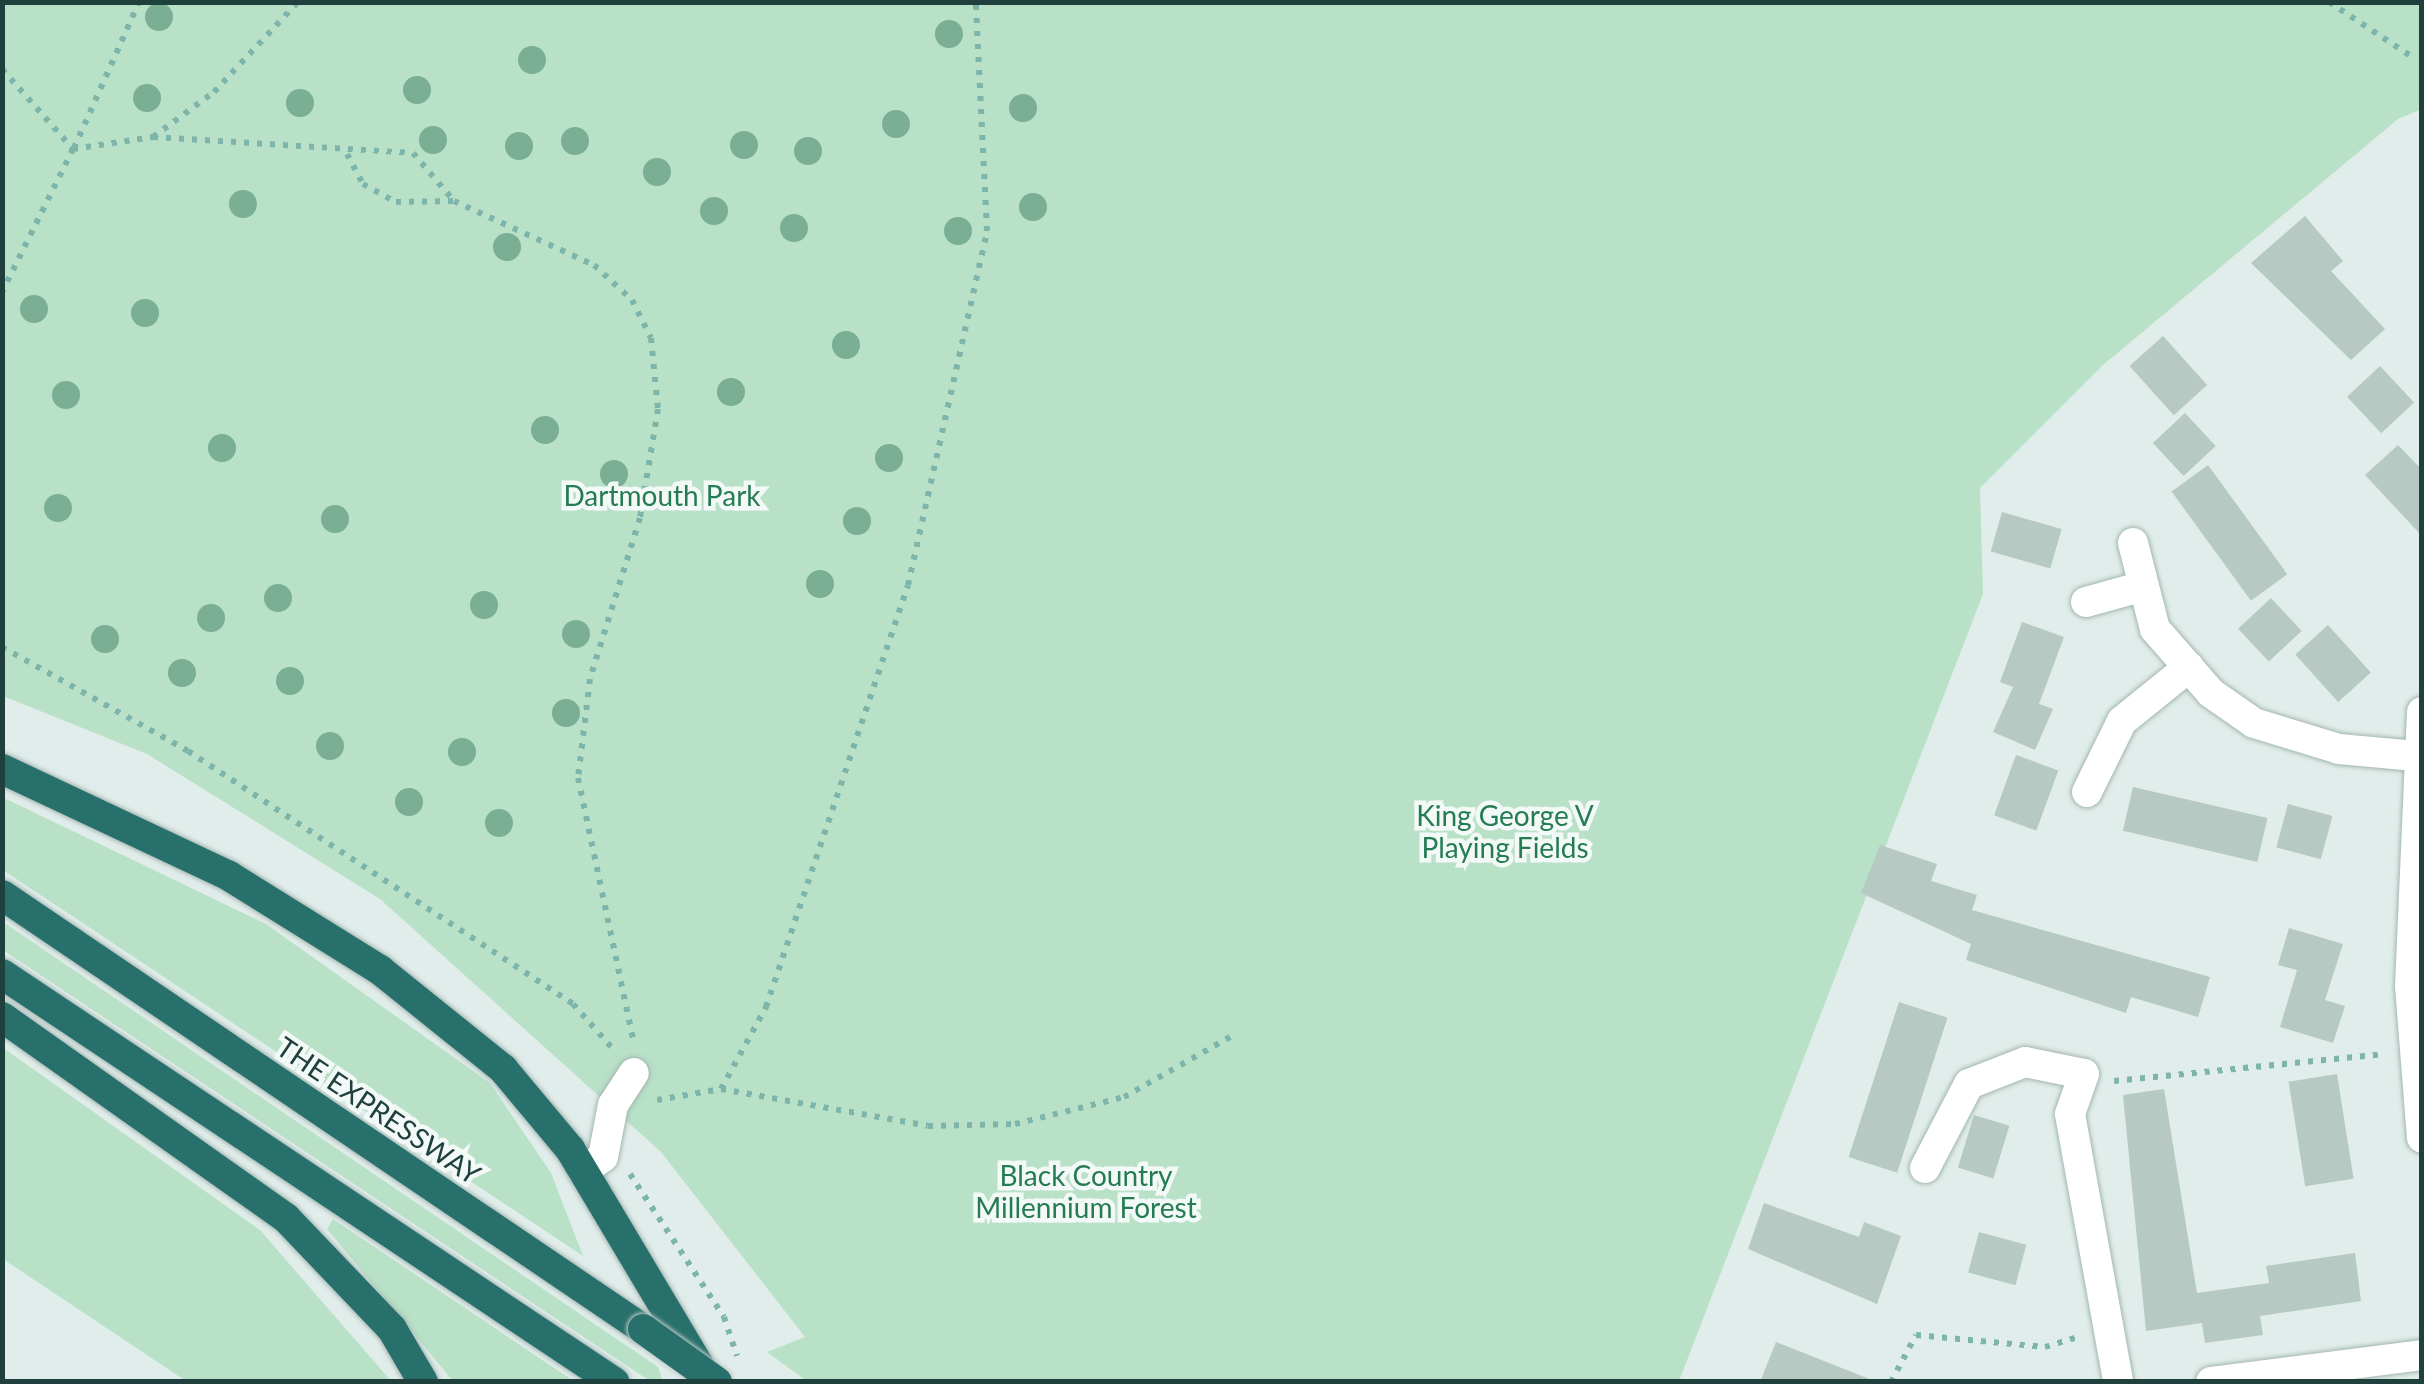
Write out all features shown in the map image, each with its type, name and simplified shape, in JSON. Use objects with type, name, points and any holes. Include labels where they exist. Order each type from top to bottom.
[{"type":"highway","points":[[2,769],[229,876],[380,970],[504,1068],[583,1170],[709,1382]]},
{"type":"highway","name":"THE EXPRESSWAY","points":[[2,894],[643,1329],[729,1376]]},
{"type":"highway","points":[[2,974],[614,1382]]},
{"type":"highway","points":[[2,1017],[286,1218],[392,1329],[423,1382]]},
{"type":"street","points":[[2133,543],[2155,629],[2189,667],[2254,723],[2339,750],[2416,756]]},
{"type":"street","points":[[2086,602],[2144,586]]},
{"type":"street","points":[[2087,792],[2122,721],[2189,667]]},
{"type":"street","points":[[2422,712],[2416,756],[2414,1049],[2422,1138]]},
{"type":"street","points":[[1925,1168],[1969,1084],[2025,1062],[2084,1074],[2070,1114],[2102,1328],[2118,1382]]},
{"type":"street","points":[[583,1170],[603,1157],[612,1105],[634,1072]]},
{"type":"street","points":[[2210,1382],[2422,1355]]},
{"type":"path","points":[[2,292],[73,149],[139,2]]},
{"type":"path","points":[[153,137],[214,92],[298,2]]},
{"type":"path","points":[[721,1088],[766,1006],[908,585],[987,231],[976,2]]},
{"type":"path","points":[[2329,2],[2414,58]]},
{"type":"path","points":[[2,68],[73,149]]},
{"type":"path","points":[[73,149],[153,137],[347,154],[382,146],[413,153],[454,201]]},
{"type":"path","points":[[347,154],[363,184],[396,202],[454,201],[594,264],[632,300],[651,338],[652,457],[590,678],[578,778],[634,1072]]},
{"type":"path","points":[[2,647],[188,751],[574,1004],[658,1101],[721,1088],[928,1126],[1014,1124],[1124,1097],[1230,1037]]},
{"type":"path","points":[[2080,1085],[2414,1049]]},
{"type":"path","points":[[622,1161],[724,1317],[729,1376]]},
{"type":"path","points":[[1891,1382],[1916,1335],[2045,1347],[2102,1328]]},
{"type":"green space","points":[[2421,2],[2422,109],[2398,119],[2103,365],[1980,488],[1983,594],[1679,1381],[808,1382],[767,1352],[805,1337],[661,1152],[380,899],[147,754],[3,696],[2,3]]},
{"type":"green space","points":[[2,797],[266,924],[490,1083],[551,1173],[583,1256],[3,870]]},
{"type":"green space","points":[[3,922],[658,1367],[663,1381],[650,1381],[3,950]]},
{"type":"green space","points":[[2,1047],[260,1230],[391,1381],[186,1381],[3,1259]]},
{"type":"green space","points":[[333,1219],[574,1381],[453,1381],[327,1229]]},
{"type":"building","points":[[2305,216],[2343,261],[2331,271],[2385,329],[2351,360],[2251,263]]},
{"type":"building","points":[[2163,336],[2207,385],[2174,415],[2130,366]]},
{"type":"building","points":[[2380,366],[2414,403],[2381,433],[2347,397]]},
{"type":"building","points":[[2185,413],[2216,446],[2184,476],[2153,443]]},
{"type":"building","points":[[2398,445],[2422,470],[2422,536],[2365,475]]},
{"type":"building","points":[[2208,465],[2287,574],[2251,601],[2172,491]]},
{"type":"building","points":[[2002,512],[2062,529],[2050,569],[1991,551]]},
{"type":"building","points":[[2271,598],[2302,631],[2269,662],[2238,629]]},
{"type":"building","points":[[2022,622],[2064,637],[2039,704],[2053,709],[2035,750],[1993,732],[2013,687],[2000,682]]},
{"type":"building","points":[[2328,625],[2371,673],[2338,702],[2295,654]]},
{"type":"building","points":[[2016,755],[2058,770],[2036,831],[1994,815]]},
{"type":"building","points":[[2133,787],[2267,818],[2257,862],[2123,831]]},
{"type":"building","points":[[2288,804],[2332,816],[2321,859],[2276,847]]},
{"type":"building","points":[[1880,845],[1937,864],[1931,881],[1977,895],[1972,910],[2210,977],[2198,1017],[2131,997],[2126,1013],[1966,960],[1971,944],[1861,893]]},
{"type":"building","points":[[2289,928],[2343,944],[2325,1000],[2345,1006],[2333,1043],[2280,1027],[2297,970],[2278,965]]},
{"type":"building","points":[[1899,1002],[1948,1018],[1897,1173],[1849,1157]]},
{"type":"building","points":[[2337,1074],[2354,1179],[2305,1186],[2289,1082]]},
{"type":"building","points":[[2164,1089],[2197,1293],[2269,1283],[2266,1266],[2355,1253],[2361,1301],[2260,1316],[2263,1335],[2205,1343],[2202,1323],[2146,1331],[2123,1095]]},
{"type":"building","points":[[1974,1115],[2009,1126],[1993,1178],[1958,1168]]},
{"type":"building","points":[[1764,1203],[1859,1237],[1864,1222],[1901,1236],[1877,1304],[1748,1249]]},
{"type":"building","points":[[1979,1232],[2026,1245],[2015,1285],[1968,1273]]},
{"type":"building","points":[[1776,1342],[1872,1380],[1760,1382]]},
{"type":"park label","name":"Dartmouth Park","points":[[662,495]]},
{"type":"park label","name":"King George V Playing Fields","points":[[1505,831]]},
{"type":"park label","name":"Black Country Millennium Forest","points":[[1086,1191]]}]
